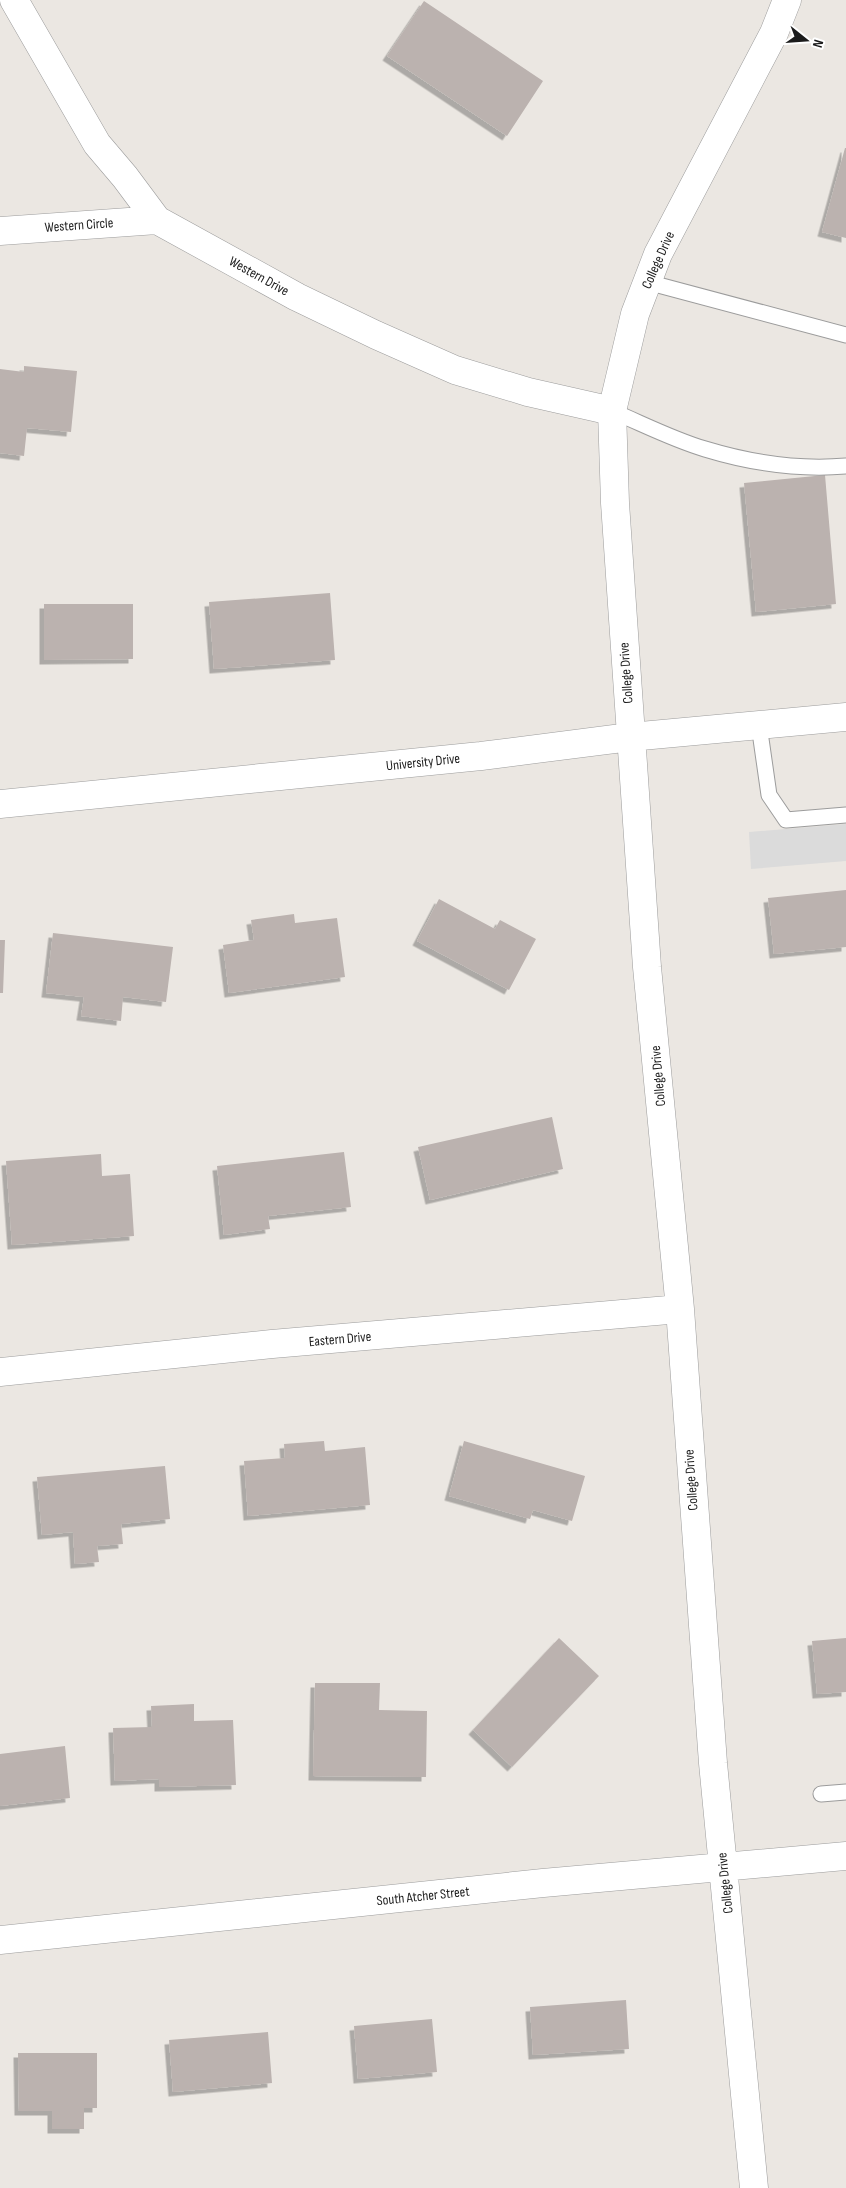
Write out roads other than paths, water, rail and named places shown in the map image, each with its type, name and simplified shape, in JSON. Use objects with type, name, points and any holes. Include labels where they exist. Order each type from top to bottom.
[{"type":"street","name":"Western Drive","points":[[14,0],[97,144],[125,176],[157,220],[298,297],[376,335],[455,370],[528,392],[612,411]]},
{"type":"street","name":"College Drive","points":[[754,2188],[713,1763],[680,1308],[647,967],[614,495],[612,411],[635,314],[658,254],[774,33],[787,0]]},
{"type":"street","name":"Western Circle","points":[[0,231],[157,220]]},
{"type":"street","name":"University Drive","points":[[0,804],[481,756],[630,737],[846,717]]},
{"type":"street","name":"Eastern Drive","points":[[0,1372],[272,1344],[680,1308]]},
{"type":"street","name":"South Atcher Street","points":[[0,1940],[543,1883],[846,1856]]},
{"type":"lane","points":[[647,282],[846,335]]},
{"type":"lane","points":[[612,411],[704,449],[767,463],[821,468],[846,466]]},
{"type":"lane","points":[[759,725],[769,795],[786,820],[846,815]]},
{"type":"lane","points":[[821,1794],[846,1792]]}]
